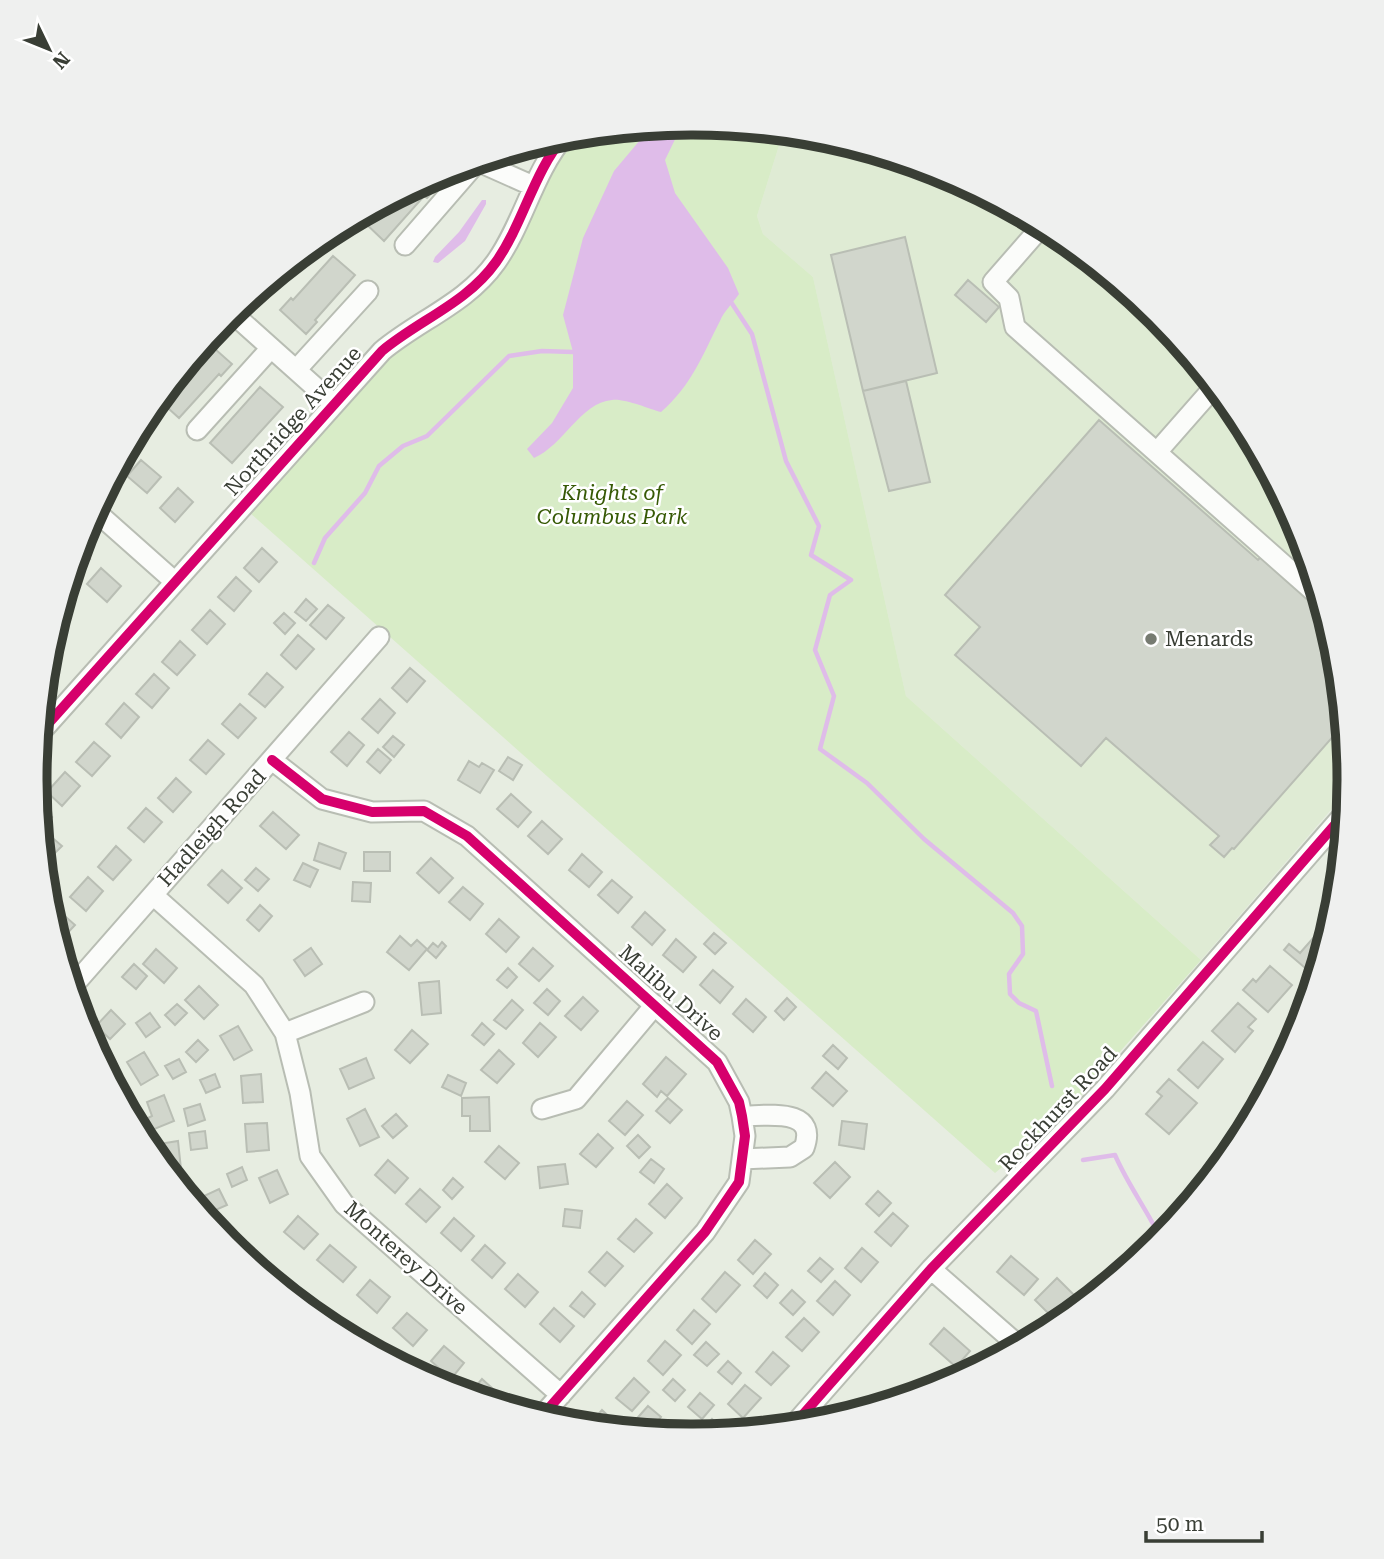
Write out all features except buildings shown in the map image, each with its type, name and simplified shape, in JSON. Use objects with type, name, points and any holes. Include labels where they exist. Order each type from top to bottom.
[{"type":"street","name":"Northridge Avenue","points":[[51,716],[382,351],[459,299],[483,277],[505,248],[533,186],[554,150]]},
{"type":"street","points":[[490,168],[533,186]]},
{"type":"street","points":[[405,246],[464,177]]},
{"type":"street","points":[[1035,234],[992,282],[1009,298],[1014,327],[1307,585]]},
{"type":"street","points":[[296,370],[368,291]]},
{"type":"street","points":[[240,320],[334,404]]},
{"type":"street","points":[[197,430],[271,348]]},
{"type":"street","points":[[1157,452],[1209,393]]},
{"type":"street","points":[[103,518],[174,581]]},
{"type":"street","name":"Hadleigh Road","points":[[79,979],[379,637]]},
{"type":"street","name":"Malibu Drive","points":[[272,760],[322,799],[372,812],[424,811],[467,836],[718,1062],[739,1102],[745,1136],[739,1182],[705,1232],[549,1408]]},
{"type":"street","name":"Rockhurst Road","points":[[803,1414],[931,1269],[1105,1089],[1335,825]]},
{"type":"street","name":"Monterey Drive","points":[[153,895],[254,985],[285,1033],[300,1093],[310,1156],[344,1204],[561,1395]]},
{"type":"street","points":[[285,1033],[364,1002]]},
{"type":"street","points":[[541,1109],[576,1098],[655,1005]]},
{"type":"street","points":[[742,1116],[791,1117],[799,1120],[808,1134],[804,1148],[790,1157],[742,1159]]},
{"type":"street","points":[[931,1269],[1011,1339]]},
{"type":"shaded area","points":[[677,135],[665,160],[675,193],[728,268],[739,294],[722,317],[689,381],[661,412],[623,401],[601,403],[581,416],[554,444],[534,458],[527,449],[552,423],[573,388],[573,352],[563,315],[583,238],[614,171],[643,137]]},
{"type":"shaded area","points":[[781,141],[818,147],[899,169],[977,201],[1050,243],[1117,295],[1148,324],[1204,387],[1250,457],[1288,533],[1315,613],[1331,695],[1337,780],[1336,804],[1201,960],[906,696],[813,277],[763,234],[757,216]]},
{"type":"shaded area","points":[[482,200],[486,200],[486,204],[465,241],[438,263],[433,262],[459,232]]},
{"type":"green space","name":"Knights of Columbus Park","points":[[692,135],[781,141],[757,216],[763,234],[813,277],[906,696],[1201,960],[1063,1116],[995,1173],[250,513],[396,352],[456,314],[495,279],[517,244],[542,187],[556,163],[572,146],[608,140]]},
{"type":"waterway","points":[[729,299],[752,334],[786,461],[819,526],[811,555],[851,580],[830,595],[815,650],[834,696],[820,749],[867,783],[924,839],[1013,913],[1022,926],[1023,954],[1009,974],[1010,994],[1019,1003],[1036,1011],[1052,1086]]},
{"type":"waterway","points":[[314,563],[325,538],[365,493],[379,466],[403,446],[427,436],[509,356],[542,351],[573,352]]},
{"type":"waterway","points":[[1083,1160],[1115,1155],[1155,1228]]},
{"type":"cycle path","points":[[51,721],[382,351],[457,300],[484,276],[506,247],[536,181],[554,150]]},
{"type":"cycle path","points":[[272,760],[322,799],[372,812],[424,811],[467,836],[717,1062],[739,1102],[745,1136],[739,1182],[705,1232],[549,1408]]},
{"type":"cycle path","points":[[803,1415],[931,1269],[1105,1089],[1335,825]]},
{"type":"place","name":"Menards","points":[[1151,639]]}]
